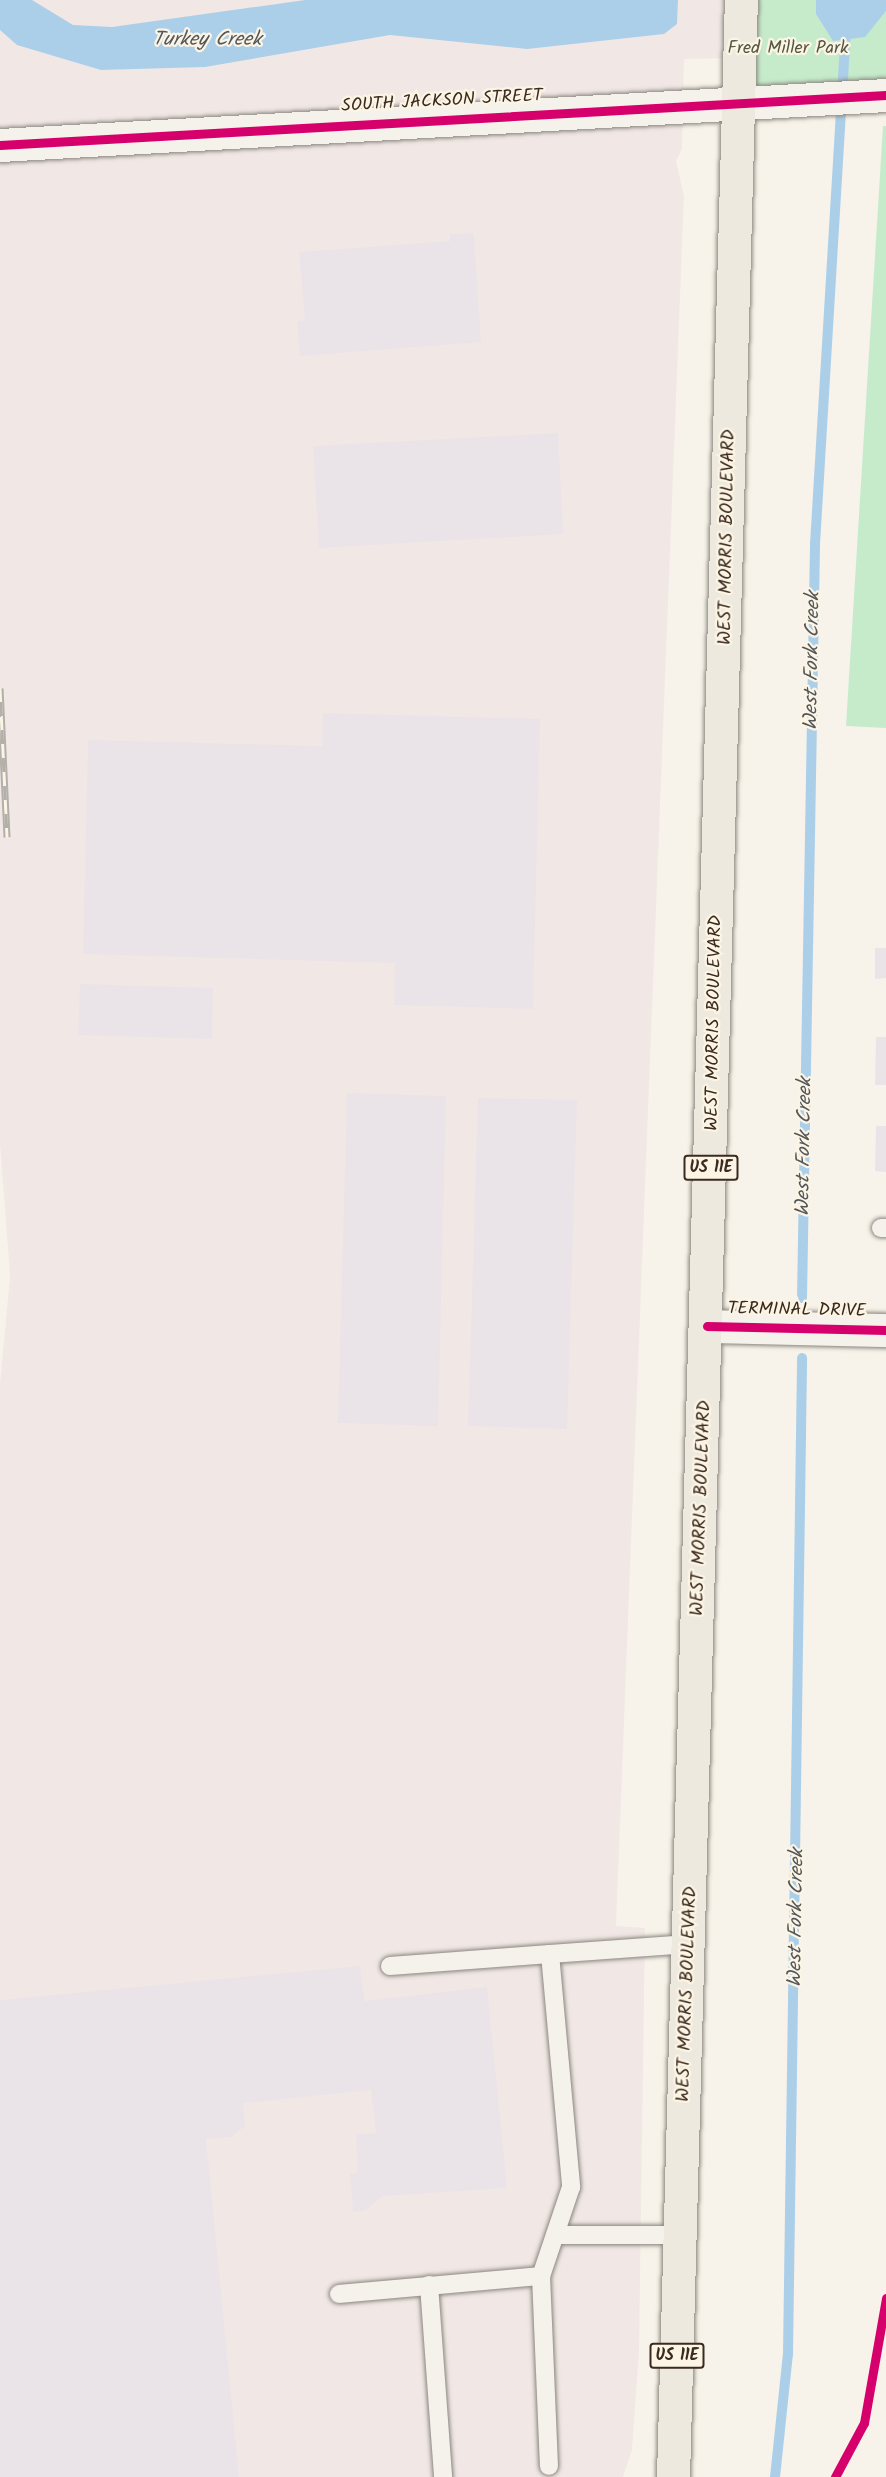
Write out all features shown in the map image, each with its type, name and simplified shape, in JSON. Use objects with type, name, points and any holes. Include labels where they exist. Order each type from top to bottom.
[{"type":"main road","name":"WEST MORRIS BOULEVARD","points":[[673,2477],[707,1326],[741,0]]},
{"type":"street","name":"SOUTH JACKSON STREET","points":[[0,145],[801,97],[885,95]]},
{"type":"street","name":"TERMINAL DRIVE","points":[[707,1326],[886,1330]]},
{"type":"lane","points":[[390,1966],[689,1944]]},
{"type":"lane","points":[[549,2466],[541,2276],[571,2187],[550,1954]]},
{"type":"lane","points":[[555,2235],[680,2235]]},
{"type":"lane","points":[[339,2294],[541,2276]]},
{"type":"lane","points":[[429,2285],[443,2477]]},
{"type":"shaded area","points":[[0,0],[805,0],[797,57],[684,59],[682,149],[676,161],[684,196],[616,1926],[645,1928],[639,2352],[632,2450],[623,2477],[0,2477],[0,1384],[10,1276],[0,1144]]},
{"type":"green space","name":"Fred Miller Park","points":[[738,0],[886,0],[886,92],[739,101]]},
{"type":"green space","points":[[883,126],[886,126],[886,728],[846,726]]},
{"type":"water","name":"Turkey Creek","points":[[0,0],[32,0],[73,25],[112,27],[305,0],[678,0],[677,24],[664,34],[527,49],[390,35],[205,67],[101,70],[17,45],[0,30]]},
{"type":"water","points":[[816,0],[886,0],[886,11],[865,37],[833,41],[816,14]]},
{"type":"building","points":[[474,233],[481,342],[300,356],[297,321],[305,320],[299,252],[450,241],[450,234]]},
{"type":"building","points":[[558,433],[563,534],[319,548],[313,446]]},
{"type":"building","points":[[323,713],[540,719],[533,1009],[394,1005],[395,963],[83,954],[88,740],[322,746]]},
{"type":"building","points":[[875,948],[886,948],[886,978],[875,979]]},
{"type":"building","points":[[80,984],[213,988],[212,1039],[78,1035]]},
{"type":"building","points":[[876,1037],[886,1037],[886,1085],[875,1085]]},
{"type":"building","points":[[347,1093],[446,1096],[438,1426],[338,1423]]},
{"type":"building","points":[[478,1098],[577,1100],[567,1429],[468,1426]]},
{"type":"building","points":[[876,1126],[886,1126],[886,1172],[875,1171]]},
{"type":"building","points":[[360,1966],[365,2001],[487,1987],[507,2188],[383,2196],[366,2210],[353,2212],[350,2174],[358,2173],[356,2134],[376,2133],[371,2090],[243,2103],[245,2126],[231,2137],[206,2139],[239,2477],[0,2477],[0,2000]]},
{"type":"waterway","name":"West Fork Creek","points":[[802,1298],[815,544],[846,28]]},
{"type":"waterway","name":"West Fork Creek","points":[[775,2477],[788,2354],[802,1358]]},
{"type":"railway","points":[[0,688],[7,837]]},
{"type":"cycle path","points":[[0,145],[886,95]]},
{"type":"cycle path","points":[[707,1326],[886,1330]]},
{"type":"cycle path","points":[[835,2477],[864,2423],[886,2298]]}]
